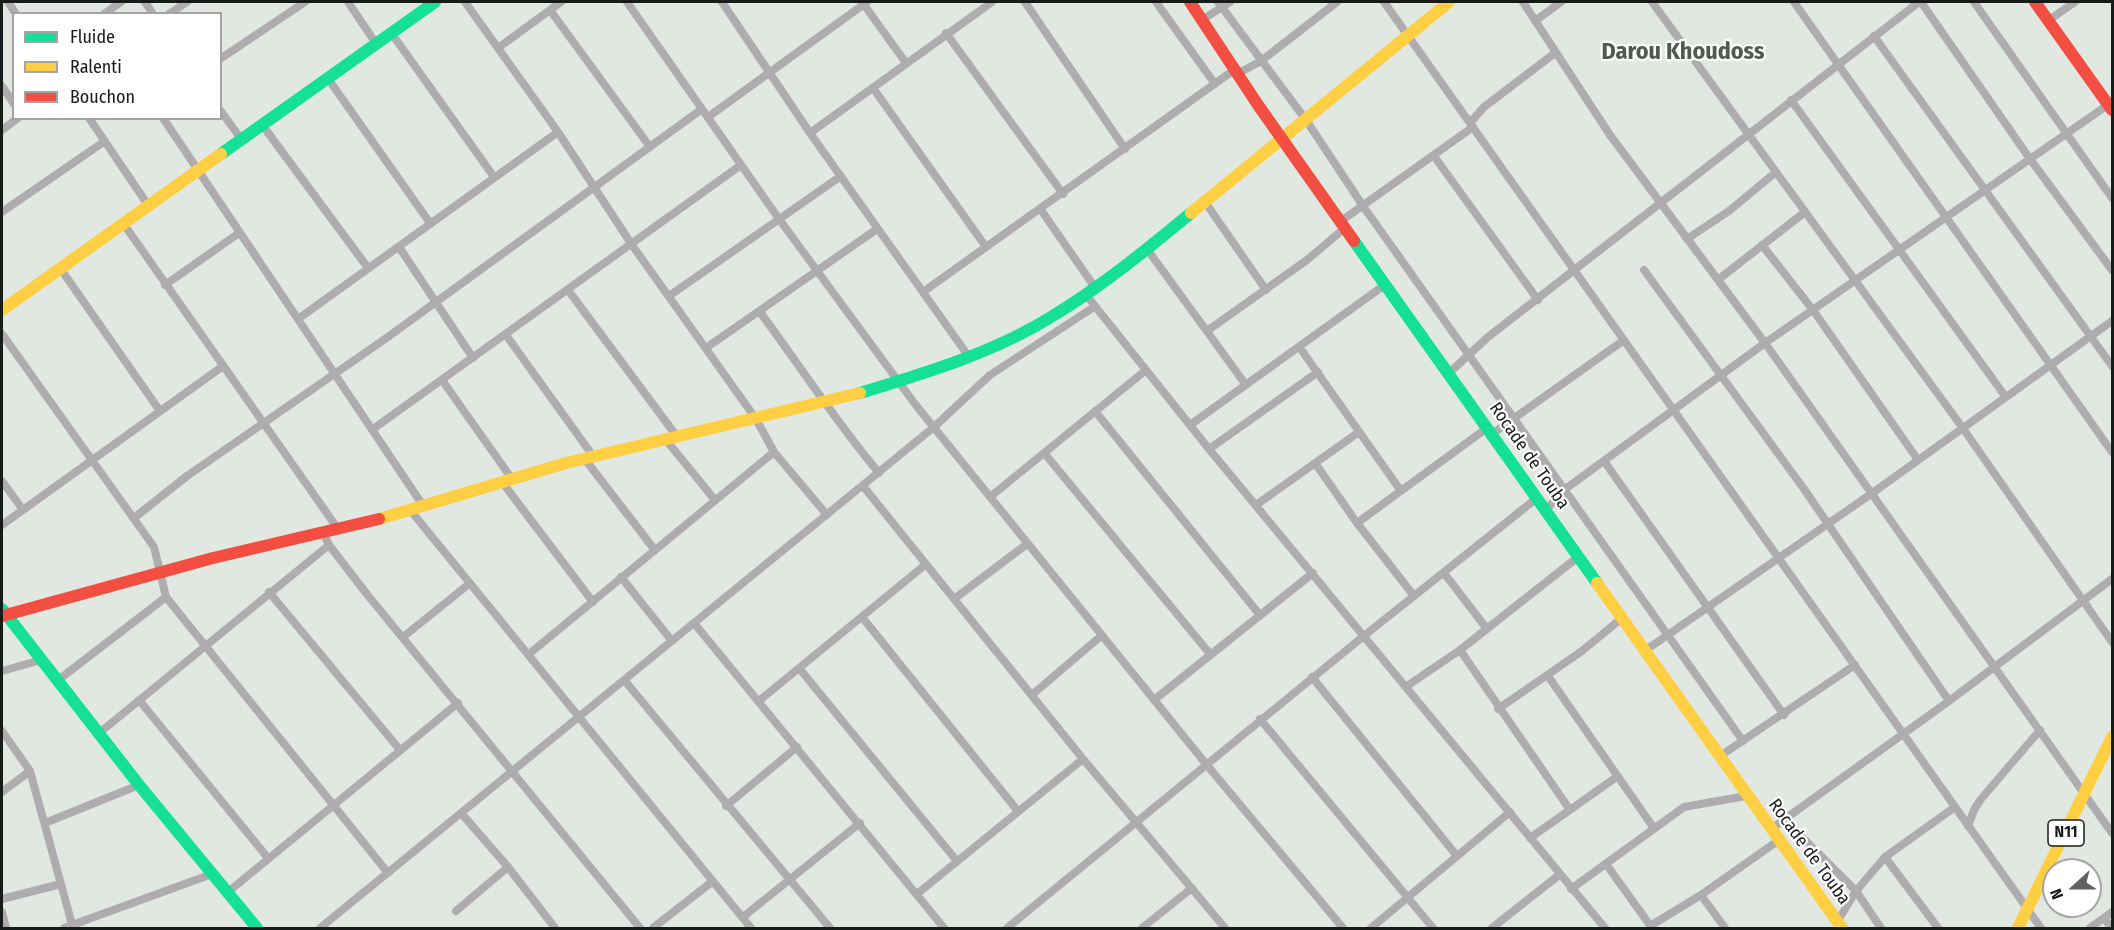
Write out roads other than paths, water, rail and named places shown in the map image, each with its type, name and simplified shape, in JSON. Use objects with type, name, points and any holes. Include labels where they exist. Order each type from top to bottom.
[{"type":"main road","name":"Rocade de Touba","points":[[1190,2],[1282,139],[1839,925]]},
{"type":"main road","points":[[257,928],[139,785],[3,613],[411,511],[588,457],[825,401],[969,357],[1022,334],[1092,297],[1449,2]]},
{"type":"main road","points":[[2036,2],[2111,106]]},
{"type":"main road","points":[[2,310],[197,170],[329,80],[392,34],[428,4]]},
{"type":"main road","name":"N11","points":[[2018,928],[2112,736]]},
{"type":"street","points":[[107,12],[121,2]]},
{"type":"street","points":[[172,12],[187,2]]},
{"type":"street","points":[[222,58],[305,2]]},
{"type":"street","points":[[348,2],[377,45]]},
{"type":"street","points":[[465,2],[558,132],[632,245],[756,419],[774,452],[827,516]]},
{"type":"street","points":[[498,48],[561,2]]},
{"type":"street","points":[[627,2],[779,219],[934,427],[1101,636],[1343,928]]},
{"type":"street","points":[[722,2],[810,133],[969,357]]},
{"type":"street","points":[[134,518],[650,147],[770,72],[865,2],[906,63]]},
{"type":"street","points":[[810,133],[992,2]]},
{"type":"street","points":[[1024,2],[1125,149]]},
{"type":"street","points":[[1155,2],[1215,84]]},
{"type":"street","points":[[1202,20],[1220,5],[1230,2]]},
{"type":"street","points":[[923,292],[1215,84],[1261,61],[1337,2]]},
{"type":"street","points":[[1384,2],[2041,928]]},
{"type":"street","points":[[1523,2],[1554,53],[1659,203],[1719,279],[2112,833]]},
{"type":"street","points":[[1535,21],[1561,2]]},
{"type":"street","points":[[1652,2],[1962,428],[2112,642]]},
{"type":"street","points":[[1794,2],[2112,452]]},
{"type":"street","points":[[1449,373],[1468,355],[1659,203],[1920,2],[2030,159],[2112,270]]},
{"type":"street","points":[[1974,2],[2112,198]]},
{"type":"street","points":[[2049,20],[2075,2]]},
{"type":"street","points":[[1220,5],[1306,120],[1363,206],[1743,741]]},
{"type":"street","points":[[550,10],[650,147]]},
{"type":"street","points":[[946,33],[1063,194]]},
{"type":"street","points":[[392,34],[494,177]]},
{"type":"street","points":[[1874,36],[2112,366]]},
{"type":"street","points":[[1208,331],[1307,260],[1363,206],[1434,156],[1472,125],[1484,107],[1554,53]]},
{"type":"street","points":[[329,80],[430,224]]},
{"type":"street","points":[[2,86],[12,101]]},
{"type":"street","points":[[873,88],[986,247]]},
{"type":"street","points":[[1791,100],[2005,396]]},
{"type":"street","points":[[1546,510],[1564,490],[1765,343],[2066,134],[2111,106]]},
{"type":"street","points":[[222,113],[242,140]]},
{"type":"street","points":[[2,130],[15,120]]},
{"type":"street","points":[[90,120],[148,205]]},
{"type":"street","points":[[164,120],[424,507]]},
{"type":"street","points":[[263,126],[368,268]]},
{"type":"street","points":[[298,319],[558,132]]},
{"type":"street","points":[[2,212],[105,141]]},
{"type":"street","points":[[1434,156],[1538,300]]},
{"type":"street","points":[[373,429],[741,165]]},
{"type":"street","points":[[1687,238],[1729,211],[1776,172]]},
{"type":"street","points":[[669,297],[841,176]]},
{"type":"street","points":[[1205,202],[1266,290]]},
{"type":"street","points":[[1041,210],[1092,297],[1146,370],[1407,686],[1559,875],[1605,928]]},
{"type":"street","points":[[1719,279],[1805,212]]},
{"type":"street","points":[[123,223],[338,530]]},
{"type":"street","points":[[706,348],[877,229]]},
{"type":"street","points":[[165,285],[239,233]]},
{"type":"street","points":[[1762,244],[1813,310],[1918,460]]},
{"type":"street","points":[[399,247],[473,358]]},
{"type":"street","points":[[1148,249],[1246,384]]},
{"type":"street","points":[[60,268],[160,411]]},
{"type":"street","points":[[1644,270],[1829,524],[1949,701]]},
{"type":"street","points":[[1190,425],[1386,284]]},
{"type":"street","points":[[568,290],[715,500]]},
{"type":"street","points":[[320,928],[827,516],[934,427],[990,375],[1092,297]]},
{"type":"street","points":[[760,312],[825,401],[836,421],[879,473]]},
{"type":"street","points":[[1646,650],[1829,524],[2112,321]]},
{"type":"street","points":[[2,334],[154,547],[162,572],[166,597],[335,804],[388,873]]},
{"type":"street","points":[[506,335],[588,457],[654,549]]},
{"type":"street","points":[[1357,523],[1490,431],[1514,419],[1624,340]]},
{"type":"street","points":[[1300,348],[1401,491]]},
{"type":"street","points":[[2,525],[93,462],[223,366]]},
{"type":"street","points":[[990,497],[1146,370]]},
{"type":"street","points":[[1209,449],[1318,372]]},
{"type":"street","points":[[442,380],[507,480],[592,602]]},
{"type":"street","points":[[1095,411],[1259,614]]},
{"type":"street","points":[[1256,505],[1359,432]]},
{"type":"street","points":[[529,654],[774,452]]},
{"type":"street","points":[[1045,454],[1210,654]]},
{"type":"street","points":[[1604,461],[1784,715]]},
{"type":"street","points":[[1315,463],[1357,523],[1414,596]]},
{"type":"street","points":[[2,481],[23,510]]},
{"type":"street","points":[[863,486],[925,565],[1033,694],[1083,759],[1225,928]]},
{"type":"street","points":[[1007,928],[1018,925],[1137,821],[1260,719],[1537,498]]},
{"type":"street","points":[[411,511],[751,928]]},
{"type":"street","points":[[323,532],[329,545],[402,637],[640,928]]},
{"type":"street","points":[[954,599],[1027,544]]},
{"type":"street","points":[[98,734],[329,545]]},
{"type":"street","points":[[1407,686],[1460,650],[1578,557]]},
{"type":"street","points":[[760,700],[925,565]]},
{"type":"street","points":[[1155,700],[1259,614],[1313,573]]},
{"type":"street","points":[[1444,573],[1487,629]]},
{"type":"street","points":[[621,577],[672,641]]},
{"type":"street","points":[[1771,829],[1902,732],[1949,701],[2112,579]]},
{"type":"street","points":[[402,637],[469,584]]},
{"type":"street","points":[[269,592],[400,750]]},
{"type":"street","points":[[57,681],[166,597]]},
{"type":"street","points":[[862,617],[1017,810]]},
{"type":"street","points":[[1498,709],[1548,676],[1622,618]]},
{"type":"street","points":[[694,623],[760,700],[944,928]]},
{"type":"street","points":[[1033,694],[1101,636]]},
{"type":"street","points":[[1460,650],[1498,709],[1570,810]]},
{"type":"street","points":[[2,671],[41,660]]},
{"type":"street","points":[[1720,756],[1855,665]]},
{"type":"street","points":[[799,668],[956,860]]},
{"type":"street","points":[[1548,676],[1653,827]]},
{"type":"street","points":[[1312,677],[1457,856]]},
{"type":"street","points":[[625,681],[726,806],[830,928]]},
{"type":"street","points":[[139,700],[268,858]]},
{"type":"street","points":[[228,892],[458,703]]},
{"type":"street","points":[[1260,719],[1433,928]]},
{"type":"street","points":[[1968,825],[1981,799],[2040,730]]},
{"type":"street","points":[[2,731],[30,771],[61,884],[69,928],[212,874]]},
{"type":"street","points":[[726,806],[797,747]]},
{"type":"street","points":[[917,894],[1017,810],[1083,759]]},
{"type":"street","points":[[2,792],[30,771]]},
{"type":"street","points":[[1530,837],[1618,776]]},
{"type":"street","points":[[45,823],[139,785]]},
{"type":"street","points":[[1571,889],[1653,827],[1684,807],[1746,796]]},
{"type":"street","points":[[1839,925],[1856,891],[1886,857],[1955,807]]},
{"type":"street","points":[[1371,928],[1510,812]]},
{"type":"street","points":[[461,813],[508,867],[554,928]]},
{"type":"street","points":[[1785,820],[1856,891],[1881,928]]},
{"type":"street","points":[[743,917],[860,823]]},
{"type":"street","points":[[1605,864],[1651,927],[1779,840]]},
{"type":"street","points":[[1886,857],[1938,928]]},
{"type":"street","points":[[456,911],[508,867]]},
{"type":"street","points":[[1492,928],[1559,875]]},
{"type":"street","points":[[653,928],[713,881]]},
{"type":"street","points":[[2,900],[61,884]]},
{"type":"street","points":[[1142,928],[1192,888]]},
{"type":"street","points":[[1701,895],[1725,928]]},
{"type":"street","points":[[2,912],[6,928]]},
{"type":"street","points":[[2090,928],[2112,912]]},
{"type":"street","points":[[2104,918],[2111,928]]},
{"type":"district","name":"Darou Khoudoss","points":[[1683,52]]}]
